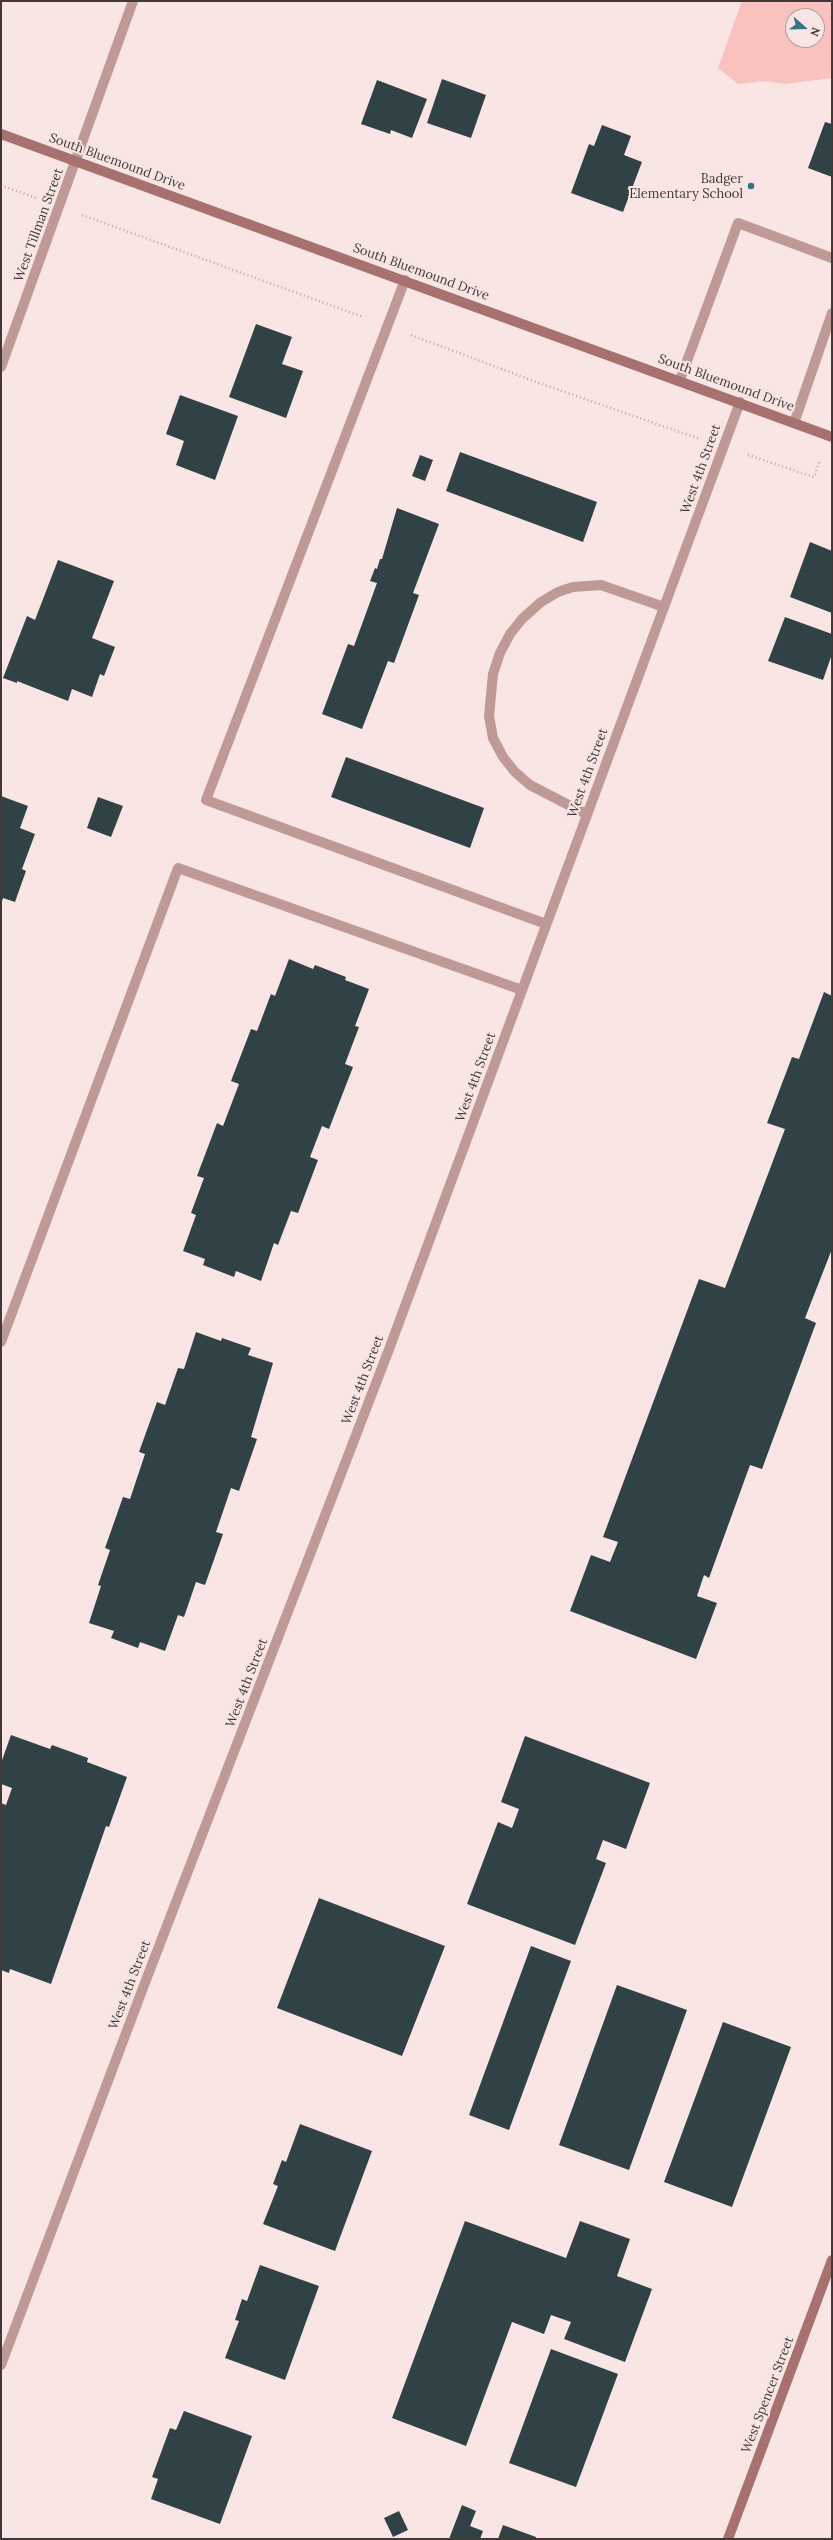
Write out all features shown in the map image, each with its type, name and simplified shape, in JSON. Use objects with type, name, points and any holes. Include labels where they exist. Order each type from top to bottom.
[{"type":"main road","name":"South Bluemound Drive","points":[[1,134],[680,380],[832,437]]},
{"type":"main road","name":"West Spencer Street","points":[[728,2539],[832,2260]]},
{"type":"street","name":"West Tillman Street","points":[[1,367],[133,1]]},
{"type":"street","points":[[680,380],[738,222],[832,258]]},
{"type":"street","points":[[405,280],[206,800],[546,924]]},
{"type":"street","points":[[794,422],[832,313]]},
{"type":"street","name":"West 4th Street","points":[[1,2365],[149,1973],[385,1359],[740,402]]},
{"type":"street","points":[[586,814],[530,785],[515,772],[503,757],[493,738],[489,716],[493,674],[500,653],[510,634],[522,619],[547,599],[573,587],[601,585],[664,607]]},
{"type":"street","points":[[1,1342],[178,868],[522,990]]},
{"type":"path","points":[[1,185],[539,383],[692,437]]},
{"type":"path","points":[[763,459],[814,477],[818,466]]},
{"type":"shaded area","points":[[742,1],[832,1],[832,78],[785,84],[765,81],[738,84],[718,68]]},
{"type":"building","points":[[442,79],[486,95],[471,138],[427,123]]},
{"type":"building","points":[[377,80],[427,99],[412,138],[391,130],[390,134],[361,124]]},
{"type":"building","points":[[825,122],[832,124],[832,177],[808,168]]},
{"type":"building","points":[[602,125],[631,136],[624,155],[642,162],[623,212],[571,193],[589,144],[594,146]]},
{"type":"building","points":[[256,324],[292,337],[282,364],[303,371],[286,418],[229,397]]},
{"type":"building","points":[[180,395],[238,416],[215,480],[176,465],[184,441],[166,434]]},
{"type":"building","points":[[460,452],[597,502],[583,542],[446,491]]},
{"type":"building","points":[[420,455],[433,460],[425,481],[412,476]]},
{"type":"building","points":[[397,508],[439,524],[413,593],[419,595],[394,663],[388,661],[362,729],[322,714],[348,644],[354,646],[377,583],[370,581],[375,568],[377,569],[380,559],[382,559]]},
{"type":"building","points":[[810,542],[832,551],[832,613],[790,597]]},
{"type":"building","points":[[58,560],[114,581],[92,638],[115,647],[104,676],[100,674],[92,697],[72,689],[68,701],[17,681],[17,683],[3,678],[27,616],[35,620]]},
{"type":"building","points":[[785,617],[832,634],[832,654],[823,680],[768,661]]},
{"type":"building","points":[[346,757],[484,808],[470,848],[331,797]]},
{"type":"building","points":[[1,796],[28,806],[20,828],[35,834],[22,869],[26,871],[15,902],[3,898],[1,904]]},
{"type":"building","points":[[98,797],[123,806],[111,837],[87,828]]},
{"type":"building","points":[[289,959],[313,969],[315,965],[346,977],[345,980],[369,989],[355,1026],[359,1027],[345,1064],[353,1067],[329,1129],[322,1126],[310,1157],[318,1160],[298,1213],[291,1211],[278,1245],[274,1243],[261,1281],[236,1271],[234,1277],[203,1265],[205,1259],[183,1251],[196,1215],[191,1213],[204,1178],[197,1176],[217,1123],[223,1126],[239,1084],[231,1081],[251,1029],[257,1031],[271,994],[275,996]]},
{"type":"building","points":[[824,992],[832,996],[832,1249],[805,1318],[816,1323],[762,1469],[750,1465],[709,1578],[704,1575],[697,1596],[717,1603],[696,1659],[570,1611],[591,1555],[610,1562],[618,1542],[603,1537],[699,1279],[725,1288],[785,1129],[767,1123],[792,1057],[799,1059]]},
{"type":"building","points":[[196,1332],[221,1341],[222,1338],[251,1348],[248,1355],[273,1363],[251,1437],[257,1439],[239,1491],[231,1488],[216,1532],[223,1534],[205,1585],[196,1582],[184,1617],[178,1615],[165,1651],[140,1642],[138,1648],[111,1638],[114,1631],[89,1623],[101,1586],[98,1585],[110,1550],[105,1548],[123,1497],[130,1499],[145,1454],[139,1452],[157,1402],[165,1405],[178,1368],[184,1369]]},
{"type":"building","points":[[11,1735],[50,1749],[52,1745],[88,1758],[87,1762],[127,1777],[109,1827],[106,1826],[51,1984],[10,1969],[9,1973],[1,1970],[1,1803],[6,1805],[12,1788],[1,1784],[1,1763]]},
{"type":"building","points":[[525,1736],[650,1783],[626,1849],[603,1840],[596,1859],[606,1863],[575,1945],[467,1904],[498,1822],[512,1828],[519,1809],[501,1802]]},
{"type":"building","points":[[319,1898],[445,1946],[402,2056],[277,2008]]},
{"type":"building","points":[[531,1946],[571,1961],[509,2130],[469,2115]]},
{"type":"building","points":[[617,1985],[687,2010],[629,2170],[559,2145]]},
{"type":"building","points":[[723,2022],[791,2047],[732,2207],[664,2182]]},
{"type":"building","points":[[300,2124],[372,2151],[335,2251],[263,2224],[278,2186],[273,2184],[282,2160],[286,2162]]},
{"type":"building","points":[[465,2221],[566,2258],[580,2221],[630,2239],[617,2276],[652,2289],[625,2362],[564,2339],[571,2322],[551,2315],[544,2334],[512,2322],[466,2446],[392,2418]]},
{"type":"building","points":[[260,2265],[319,2286],[285,2380],[225,2358],[239,2321],[235,2320],[242,2299],[247,2301]]},
{"type":"building","points":[[551,2349],[618,2374],[576,2487],[509,2463]]},
{"type":"building","points":[[184,2411],[252,2436],[220,2524],[151,2499],[158,2479],[152,2477],[170,2428],[176,2430]]},
{"type":"building","points":[[462,2505],[476,2511],[470,2526],[483,2531],[480,2539],[449,2539]]},
{"type":"building","points":[[399,2511],[408,2530],[393,2537],[384,2518]]},
{"type":"building","points":[[503,2525],[536,2537],[536,2539],[498,2539]]},
{"type":"place","name":"Badger Elementary School","points":[[751,186]]}]
